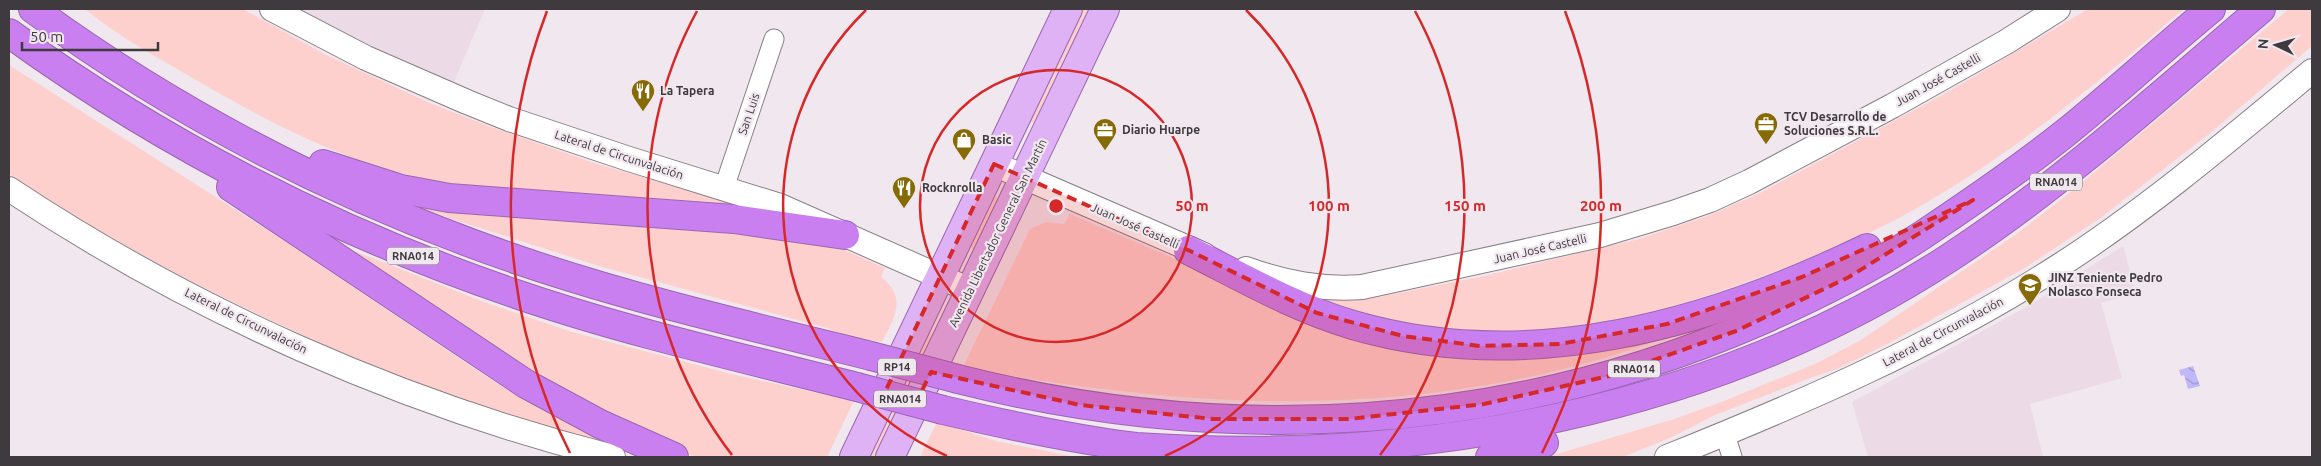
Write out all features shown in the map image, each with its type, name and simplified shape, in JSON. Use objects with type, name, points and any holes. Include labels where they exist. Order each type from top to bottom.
[{"type":"highway","name":"RNA014","points":[[33,9],[134,77],[227,131],[326,182],[378,206],[512,258],[670,306],[1004,390],[1080,405],[1149,414],[1230,420],[1349,419],[1420,413],[1484,404],[1609,376],[1677,354],[1736,331],[1812,297],[1896,251],[1973,200],[2067,132],[2210,9]]},
{"type":"highway","points":[[58,9],[134,77]]},
{"type":"highway","name":"RNA014","points":[[9,32],[123,110],[294,204],[447,269],[515,294],[605,322],[944,410],[1058,434],[1139,447],[1251,454],[1361,452],[1485,437],[1599,412],[1674,390],[1789,345],[1908,283],[1999,224],[2054,184],[2130,122],[2261,9]]},
{"type":"highway","points":[[9,50],[123,110],[252,203],[526,384],[592,420],[674,457]]},
{"type":"highway","points":[[227,131],[375,181],[423,194],[484,201],[743,220],[845,235]]},
{"type":"highway","points":[[1188,250],[1282,298],[1352,325],[1403,336],[1480,346],[1560,344],[1667,324],[1720,307],[1802,277],[1852,256],[1920,222],[1973,200]]},
{"type":"highway","points":[[1490,457],[1602,427],[1703,395],[1746,376],[1789,345]]},
{"type":"main road","points":[[994,164],[1068,9]]},
{"type":"main road","name":"Avenida Libertador General San Martín","points":[[890,457],[1105,9]]},
{"type":"main road","name":"RP14","points":[[854,457],[994,164]]},
{"type":"street","name":"Lateral de Circunvalación","points":[[272,9],[366,58],[476,106],[630,159],[780,206],[970,290]]},
{"type":"street","name":"Juan José Castelli","points":[[994,164],[1188,250],[1275,280],[1308,286],[1340,288],[1382,284],[1617,230],[1682,210],[1748,182],[1939,80],[2058,9]]},
{"type":"street","name":"San Luis","points":[[724,188],[774,39]]},
{"type":"street","name":"Lateral de Circunvalación","points":[[1667,457],[1861,376],[1974,316],[2058,267],[2184,178],[2312,71]]},
{"type":"street","name":"Lateral de Circunvalación","points":[[9,189],[80,235],[160,279],[279,339],[349,369],[451,408],[556,442],[613,457]]},
{"type":"street","points":[[1725,434],[1732,457]]},
{"type":"highlighted area","points":[[994,164],[1188,250],[1317,313],[1403,336],[1480,346],[1560,344],[1667,324],[1802,277],[1973,200],[1849,277],[1736,331],[1609,376],[1484,404],[1349,419],[1213,419],[1080,405],[931,372],[916,403],[884,394]]},
{"type":"shaded area","points":[[85,9],[243,9],[324,54],[432,104],[594,163],[731,203],[729,205],[486,187],[417,177],[388,169],[331,149],[275,124],[139,47]]},
{"type":"shaded area","points":[[296,9],[485,9],[453,84],[373,48]]},
{"type":"shaded area","points":[[1082,9],[1089,9],[1034,122],[1030,123],[1029,119]]},
{"type":"shaded area","points":[[2088,9],[2184,9],[2079,97],[2006,152],[1968,177],[1889,223],[1852,241],[1795,264],[1706,296],[1641,315],[1609,322],[1543,331],[1509,333],[1455,332],[1380,320],[1320,300],[1364,300],[1484,276],[1639,239],[1705,217],[1758,194],[1946,93]]},
{"type":"shaded area","points":[[2289,9],[2312,9],[2312,46],[2209,134],[2099,219],[2023,269],[1889,343],[1837,369],[1715,415],[1672,437],[1623,457],[1547,457],[1671,420],[1719,403],[1817,363],[1861,340],[2018,233],[2072,191]]},
{"type":"shaded area","points":[[9,65],[286,242],[487,377],[522,399],[604,442],[579,437],[466,401],[358,359],[268,319],[179,275],[92,227],[50,201],[9,174]]},
{"type":"shaded area","points":[[993,196],[996,196],[997,201],[975,248],[972,249],[970,246]]},
{"type":"shaded area","points":[[401,199],[741,226],[835,246],[885,268],[881,277],[894,293],[896,308],[891,325],[882,342],[850,337],[827,328],[599,266],[449,218]]},
{"type":"shaded area","points":[[1070,214],[1269,299],[1356,332],[1681,332],[1612,356],[1543,374],[1472,387],[1401,396],[1329,401],[1257,401],[1113,390],[1001,374],[964,365],[1030,229],[1046,222],[1064,224]]},
{"type":"shaded area","points":[[342,246],[484,302],[572,332],[731,374],[851,400],[853,403],[827,457],[697,457],[667,447],[579,405]]},
{"type":"shaded area","points":[[2123,246],[2136,293],[2101,303],[2122,378],[2030,404],[2043,457],[1868,457],[1852,402],[2030,305]]},
{"type":"shaded area","points":[[941,308],[931,329],[930,341],[874,457],[867,457]]},
{"type":"shaded area","points":[[937,422],[996,441],[1075,457],[920,457]]},
{"type":"water","points":[[2193,366],[2200,386],[2188,389],[2184,375],[2181,376],[2179,370]]},
{"type":"place","name":"La Tapera","points":[[643,112]]},
{"type":"place","name":"TCV Desarrollo de Soluciones S.R.L.","points":[[1766,145]]},
{"type":"place","name":"Diario Huarpe","points":[[1105,151]]},
{"type":"place","name":"Basic","points":[[964,161]]},
{"type":"place","name":"Rocknrolla","points":[[904,209]]},
{"type":"place","name":"JINZ Teniente Pedro Nolasco Fonseca","points":[[2030,306]]}]
